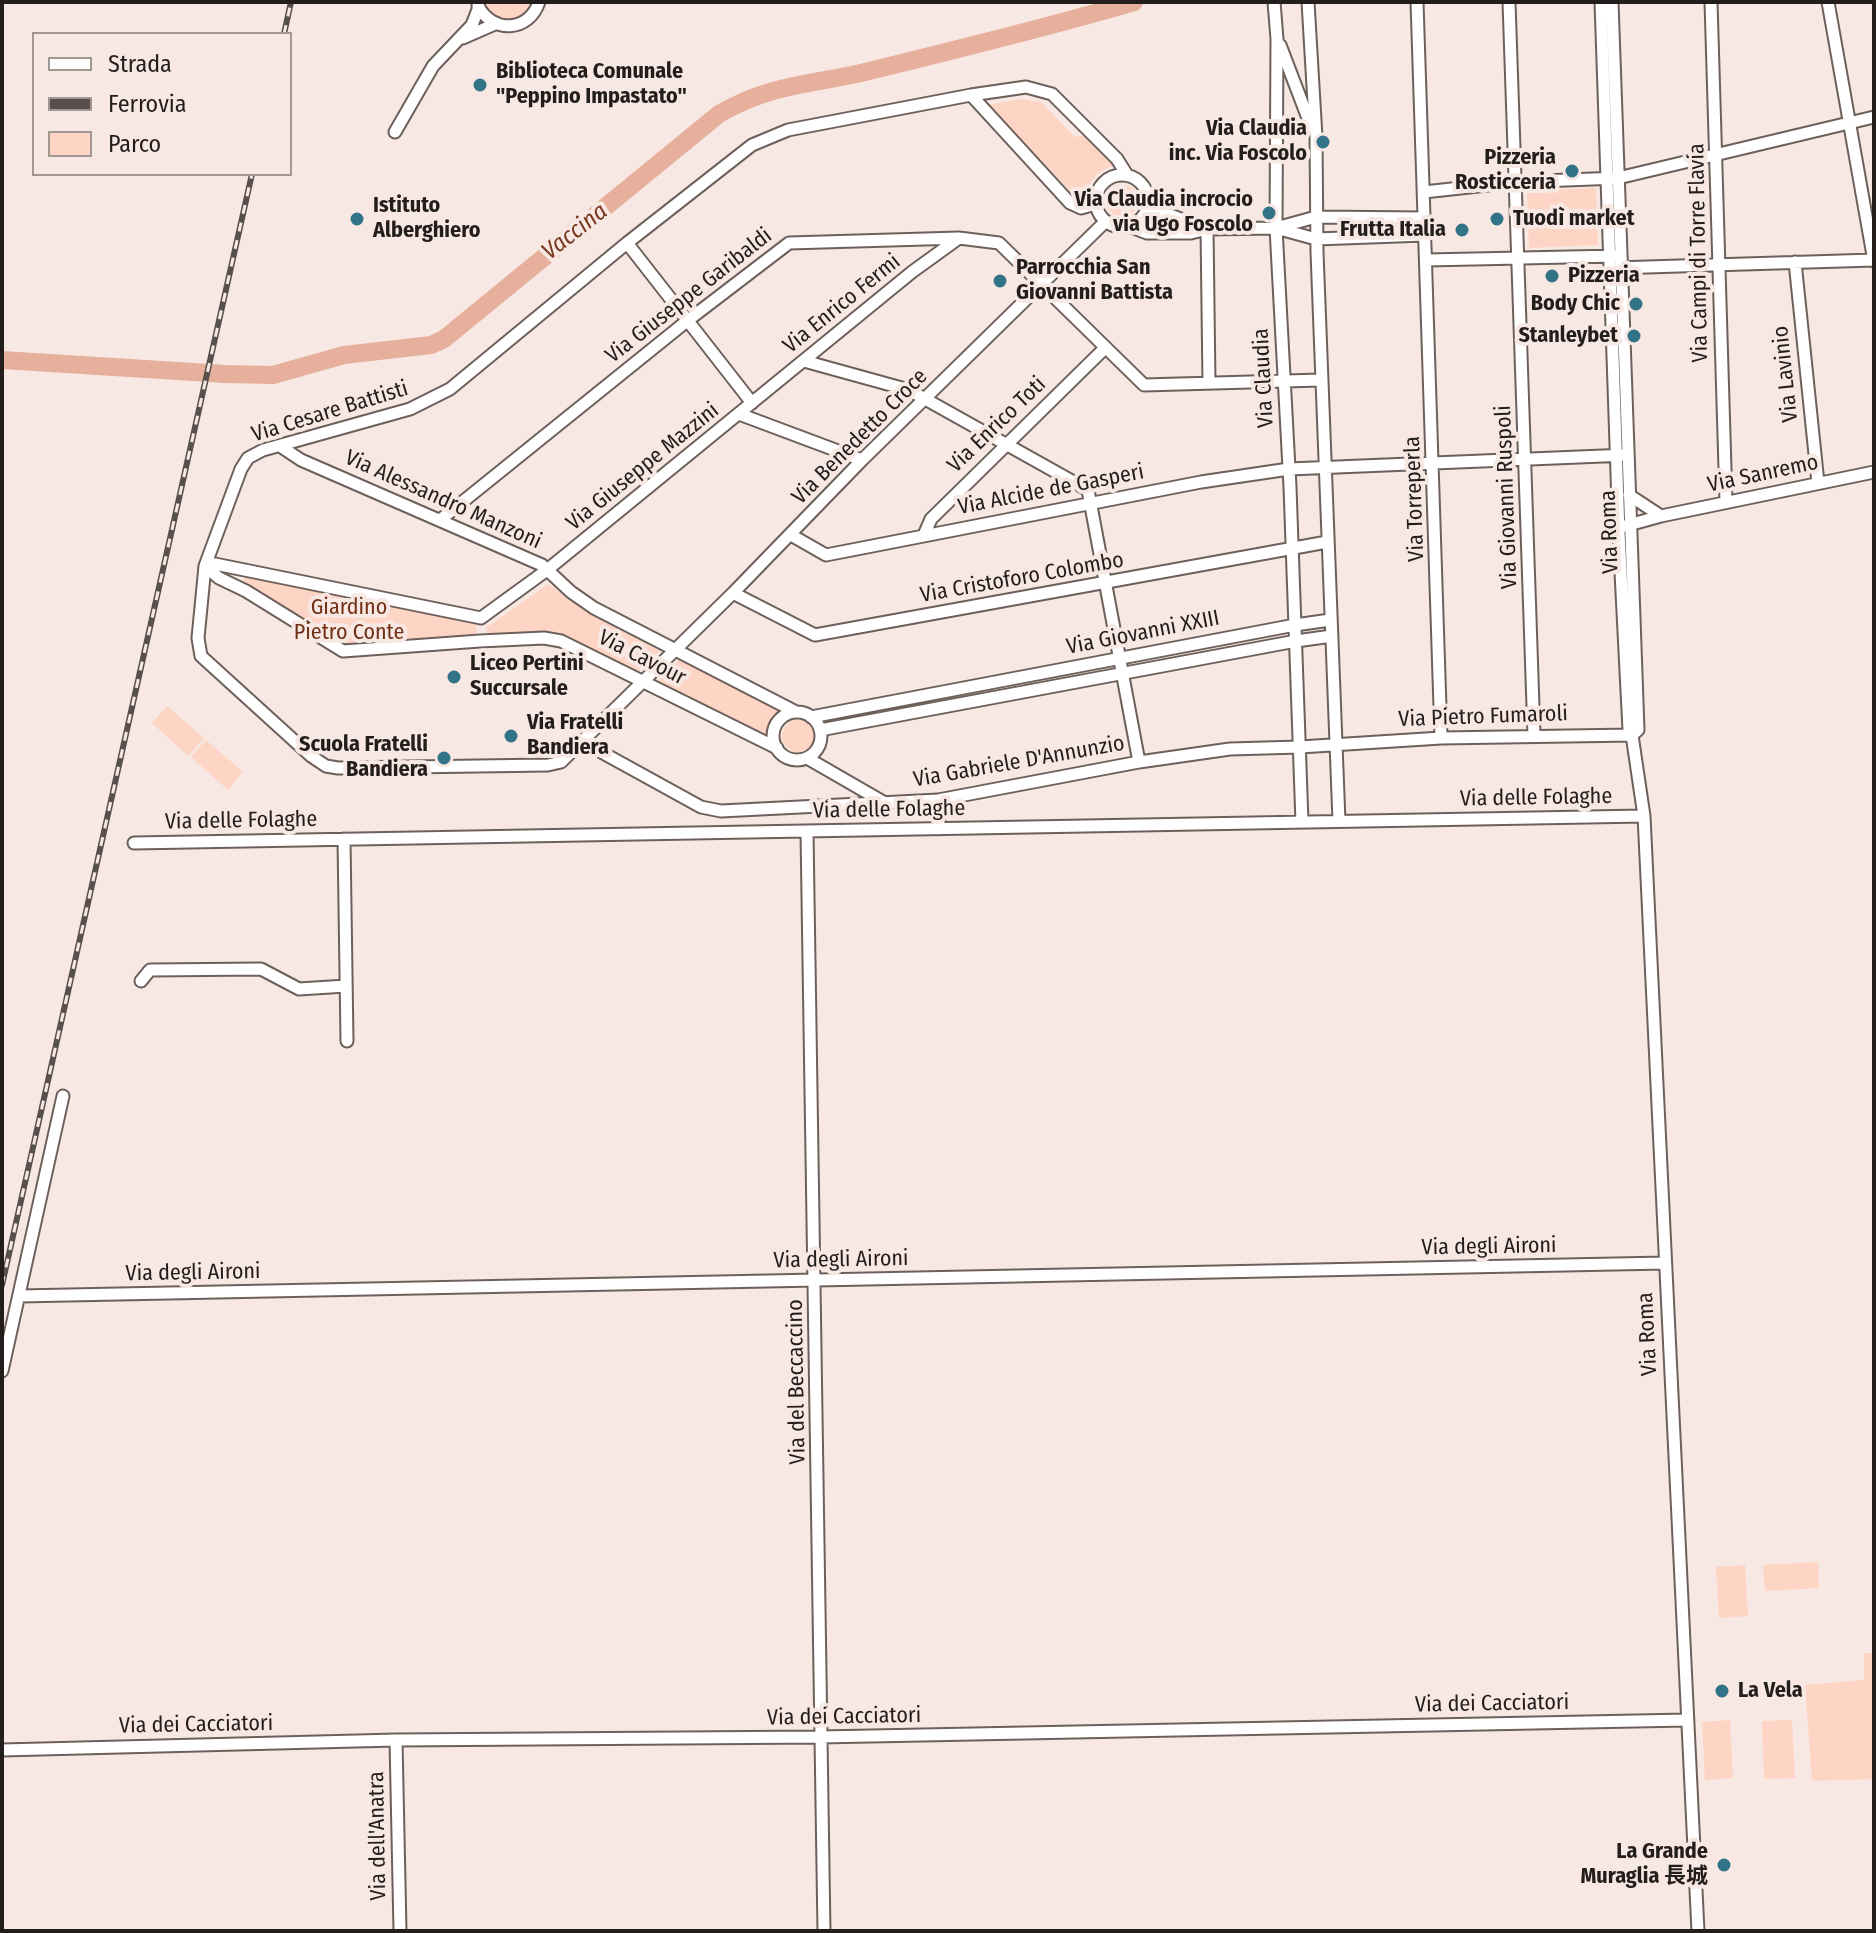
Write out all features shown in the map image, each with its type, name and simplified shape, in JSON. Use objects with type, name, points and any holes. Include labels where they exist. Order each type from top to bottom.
[{"type":"street","points":[[478,5],[483,14],[504,27],[521,24],[534,13],[539,2]]},
{"type":"street","points":[[1274,2],[1277,39],[1316,137]]},
{"type":"street","points":[[1308,2],[1316,137],[1316,239],[1339,821]]},
{"type":"street","points":[[1417,2],[1424,192],[1515,182],[1613,178],[1874,117]]},
{"type":"street","points":[[1509,2],[1515,182]]},
{"type":"street","name":"Via Roma","points":[[1601,2],[1613,178]]},
{"type":"street","name":"Via Roma","points":[[1612,2],[1613,178],[1624,526],[1638,726],[1632,735],[1644,816],[1698,1931]]},
{"type":"street","name":"Via Campi di Torre Flavia","points":[[1711,2],[1726,502]]},
{"type":"street","points":[[1426,260],[1518,259],[1719,266],[1874,260],[1828,2]]},
{"type":"street","points":[[395,132],[433,66],[472,25],[478,5]]},
{"type":"street","points":[[459,40],[495,24]]},
{"type":"street","name":"Via Claudia","points":[[1277,39],[1276,228],[1293,548],[1302,822]]},
{"type":"street","name":"Via Cesare Battisti","points":[[205,566],[243,464],[253,454],[410,409],[443,393],[627,243],[752,145],[769,136],[971,95],[1026,87],[1052,94],[1117,159],[1127,175]]},
{"type":"street","points":[[971,95],[1070,203],[1081,208],[1096,204]]},
{"type":"street","points":[[1129,226],[1142,218],[1148,196],[1141,182],[1127,175],[1119,175],[1099,188],[1096,204],[1106,221],[1113,225],[1151,233],[1276,228],[1316,217],[1425,218]]},
{"type":"street","name":"Via Giovanni Ruspoli","points":[[1515,182],[1534,735]]},
{"type":"street","name":"Via Torreperla","points":[[1424,192],[1441,738]]},
{"type":"street","points":[[1148,204],[1166,216],[1205,229]]},
{"type":"street","name":"Via Benedetto Croce","points":[[641,681],[1106,221]]},
{"type":"street","points":[[1276,228],[1316,239],[1425,235]]},
{"type":"street","points":[[1205,229],[1209,383]]},
{"type":"street","name":"Via Giuseppe Garibaldi","points":[[440,520],[789,243],[959,238],[999,243],[1144,385],[1321,380]]},
{"type":"street","name":"Via Enrico Fermi","points":[[752,403],[912,272],[959,238]]},
{"type":"street","points":[[627,243],[752,403]]},
{"type":"street","name":"Via Lavinio","points":[[1795,262],[1818,483]]},
{"type":"street","name":"Via Enrico Toti","points":[[924,535],[931,519],[1105,348]]},
{"type":"street","points":[[804,361],[909,390],[1088,490],[1139,762]]},
{"type":"street","name":"Via Giuseppe Mazzini","points":[[481,618],[547,570],[752,403]]},
{"type":"street","points":[[739,414],[862,460]]},
{"type":"street","name":"Via Alessandro Manzoni","points":[[280,446],[301,460],[542,565],[586,603],[796,712]]},
{"type":"street","name":"Via Roma","points":[[1622,456],[1629,495],[1624,526]]},
{"type":"street","name":"Via Alcide de Gasperi","points":[[791,535],[826,555],[1091,503],[1289,469],[1622,456]]},
{"type":"street","name":"Via Sanremo","points":[[1624,526],[1874,472]]},
{"type":"street","points":[[1629,495],[1661,516]]},
{"type":"street","name":"Via Cristoforo Colombo","points":[[733,593],[815,635],[1327,542]]},
{"type":"street","points":[[480,641],[481,618],[215,564],[205,566],[198,638],[201,656],[321,764],[338,768],[548,765],[565,760],[641,681]]},
{"type":"street","name":"Via Cavour","points":[[205,566],[219,578],[246,591],[343,651],[544,638],[561,641],[777,748]]},
{"type":"street","name":"Via Giovanni XXIII","points":[[811,717],[1330,620]]},
{"type":"street","name":"Via Giovanni XXIII","points":[[820,730],[1332,636]]},
{"type":"street","points":[[963,688],[966,703]]},
{"type":"street","points":[[807,758],[817,749],[820,730],[811,717],[796,712],[781,718],[774,733],[777,748],[787,757],[807,758],[886,803]]},
{"type":"street","name":"Via Pietro Fumaroli","points":[[1335,743],[1534,735],[1632,735]]},
{"type":"street","name":"Via Gabriele D'Annunzio","points":[[583,742],[713,811],[938,800],[1139,762],[1230,749],[1335,743]]},
{"type":"street","points":[[938,800],[939,829]]},
{"type":"street","name":"Via delle Folaghe","points":[[134,843],[1644,816]]},
{"type":"street","name":"Via del Beccaccino","points":[[807,832],[824,1931]]},
{"type":"street","points":[[344,839],[347,1041]]},
{"type":"street","points":[[141,981],[150,970],[261,969],[299,989],[346,986]]},
{"type":"street","points":[[2,1371],[63,1096]]},
{"type":"street","name":"Via degli Aironi","points":[[19,1296],[1665,1263]]},
{"type":"street","name":"Via dei Cacciatori","points":[[2,1750],[396,1740],[820,1737],[1687,1720]]},
{"type":"street","name":"Via dell'Anatra","points":[[396,1740],[400,1931]]},
{"type":"green space","points":[[483,2],[533,2],[522,16],[508,20],[494,16]]},
{"type":"green space","points":[[1021,99],[1041,102],[1075,137],[1087,135],[1115,165],[1099,173],[1078,199],[988,105]]},
{"type":"green space","points":[[1122,185],[1134,189],[1138,201],[1134,213],[1122,217],[1110,213],[1106,201],[1110,189]]},
{"type":"green space","points":[[1596,188],[1598,245],[1529,248],[1527,191]]},
{"type":"green space","name":"Giardino Pietro Conte","points":[[248,575],[477,622],[476,637],[344,647],[247,586],[244,579]]},
{"type":"green space","points":[[548,584],[586,612],[660,651],[637,672],[565,637],[487,635],[486,628]]},
{"type":"green space","points":[[681,658],[783,711],[772,724],[770,739],[656,683]]},
{"type":"green space","points":[[167,706],[204,738],[188,756],[152,723]]},
{"type":"green space","points":[[798,720],[809,725],[814,736],[809,747],[798,752],[787,747],[782,736],[787,725]]},
{"type":"green space","points":[[206,740],[243,772],[228,790],[191,757]]},
{"type":"green space","points":[[1818,1562],[1819,1588],[1765,1591],[1763,1565]]},
{"type":"green space","points":[[1745,1565],[1748,1616],[1719,1618],[1716,1567]]},
{"type":"green space","points":[[1864,1653],[1874,1653],[1874,1779],[1812,1781],[1805,1685],[1864,1680]]},
{"type":"green space","points":[[1730,1720],[1733,1778],[1705,1780],[1702,1722]]},
{"type":"green space","points":[[1792,1720],[1795,1778],[1764,1779],[1762,1721]]},
{"type":"waterway","name":"Vaccina","points":[[2,360],[273,375],[344,355],[431,345],[444,339],[719,114],[738,104],[773,91],[865,72],[1134,2]]},
{"type":"railway","points":[[284,32],[291,2]]},
{"type":"railway","points":[[2,1285],[252,176]]},
{"type":"place","name":"Biblioteca Comunale \"Peppino Impastato\"","points":[[480,85]]},
{"type":"place","name":"Via Claudia inc. Via Foscolo","points":[[1323,142]]},
{"type":"place","name":"Pizzeria Rosticceria","points":[[1572,171]]},
{"type":"place","name":"Via Claudia incrocio via Ugo Foscolo","points":[[1269,213]]},
{"type":"place","name":"Istituto Alberghiero","points":[[357,219]]},
{"type":"place","name":"Tuodì market","points":[[1497,219]]},
{"type":"place","name":"Frutta Italia","points":[[1462,230]]},
{"type":"place","name":"Pizzeria","points":[[1552,276]]},
{"type":"place","name":"Parrocchia San Giovanni Battista","points":[[1000,281]]},
{"type":"place","name":"Body Chic","points":[[1636,304]]},
{"type":"place","name":"Stanleybet","points":[[1634,336]]},
{"type":"place","name":"Liceo Pertini Succursale","points":[[454,677]]},
{"type":"place","name":"Via Fratelli Bandiera","points":[[511,736]]},
{"type":"place","name":"Scuola Fratelli Bandiera","points":[[444,758]]},
{"type":"place","name":"La Vela","points":[[1722,1691]]},
{"type":"place","name":"La Grande Muraglia 長城","points":[[1724,1865]]}]
